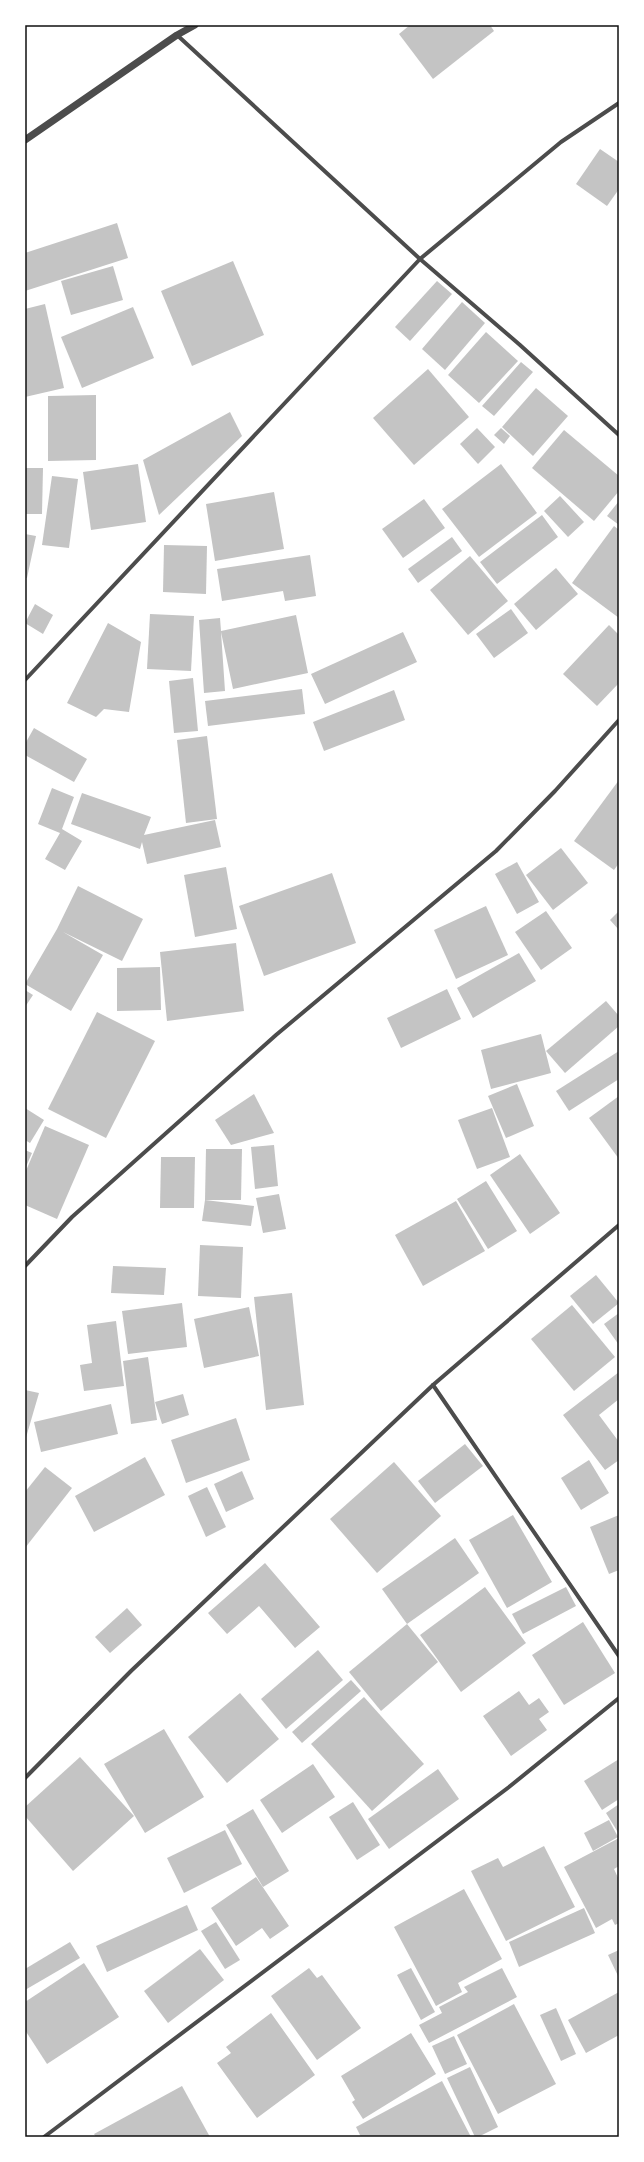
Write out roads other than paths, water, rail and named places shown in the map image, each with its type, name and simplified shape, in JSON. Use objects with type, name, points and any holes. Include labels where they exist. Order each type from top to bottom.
[{"type":"street","points":[[25,140],[177,35],[195,25]]},
{"type":"street","points":[[177,35],[420,259],[520,345],[619,435]]},
{"type":"street","points":[[25,680],[420,259],[561,142],[619,103]]},
{"type":"street","points":[[25,1266],[72,1217],[276,1035],[496,851],[555,791],[619,720]]},
{"type":"street","points":[[25,1778],[131,1671],[433,1385],[619,1225]]},
{"type":"street","points":[[433,1385],[619,1656]]},
{"type":"street","points":[[44,2137],[509,1787],[619,1698]]}]
